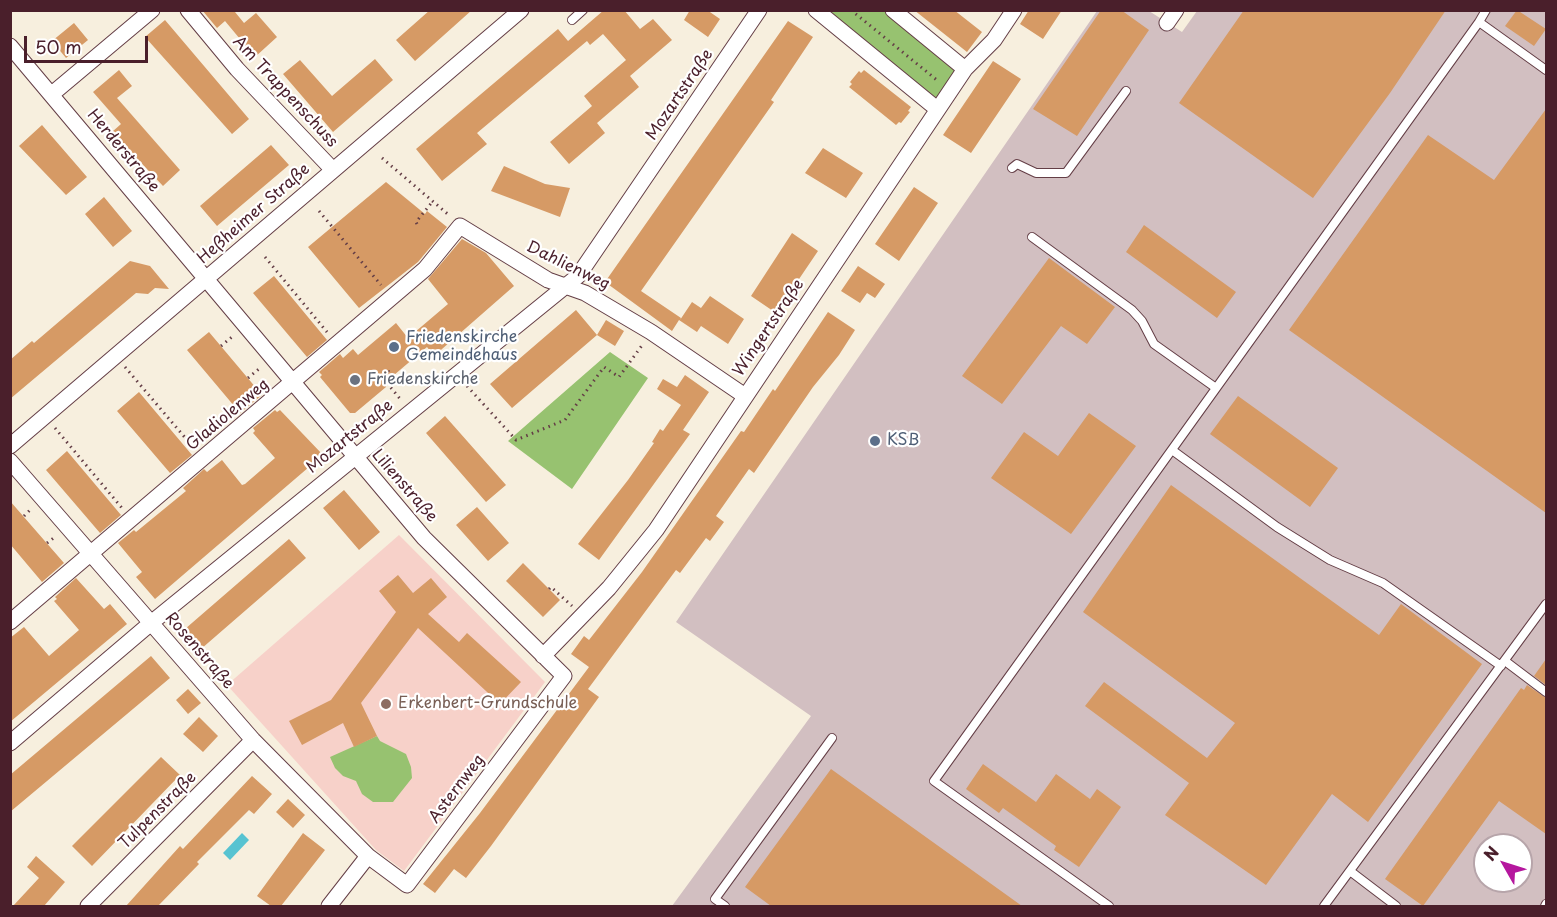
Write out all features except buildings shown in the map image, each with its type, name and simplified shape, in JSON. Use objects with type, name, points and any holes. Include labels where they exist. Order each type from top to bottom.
[{"type":"street","points":[[52,94],[152,10]]},
{"type":"street","name":"Am Trappenschuss","points":[[188,10],[237,69],[333,170]]},
{"type":"street","name":"Heßheimer Straße","points":[[10,446],[521,10]]},
{"type":"street","name":"Mozartstraße","points":[[10,743],[151,623],[564,287],[590,262],[759,10]]},
{"type":"street","points":[[816,10],[937,109]]},
{"type":"street","points":[[893,10],[965,69]]},
{"type":"street","name":"Wingertstraße","points":[[543,656],[582,616],[656,530],[950,90],[965,69],[994,40],[1014,10]]},
{"type":"street","name":"Herderstraße","points":[[10,46],[207,279]]},
{"type":"street","name":"Dahlienweg","points":[[460,226],[502,253],[564,287],[585,293],[651,332],[746,396]]},
{"type":"street","name":"Gladiolenweg","points":[[10,622],[92,555],[425,269],[460,226]]},
{"type":"street","name":"Lilienstraße","points":[[207,279],[424,538],[564,676]]},
{"type":"street","name":"Rosenstraße","points":[[10,461],[253,740],[368,856]]},
{"type":"street","name":"Asternweg","points":[[368,856],[406,885],[564,676]]},
{"type":"street","name":"Tulpenstraße","points":[[88,906],[253,740]]},
{"type":"street","points":[[329,906],[368,856]]},
{"type":"lane","points":[[572,20],[583,10]]},
{"type":"lane","points":[[1109,906],[934,781],[1486,10]]},
{"type":"lane","points":[[1479,22],[1546,70]]},
{"type":"lane","points":[[1012,168],[1017,164],[1036,173],[1066,173],[1126,91]]},
{"type":"lane","points":[[1032,237],[1132,310],[1142,321],[1154,344],[1216,388]]},
{"type":"lane","points":[[1172,450],[1276,527],[1330,560],[1383,583],[1546,692]]},
{"type":"lane","points":[[1324,906],[1546,604]]},
{"type":"lane","points":[[725,906],[715,899],[832,738]]},
{"type":"lane","points":[[1350,871],[1396,906]]},
{"type":"path","points":[[851,10],[950,90]]},
{"type":"path","points":[[382,158],[460,226]]},
{"type":"path","points":[[417,224],[416,222],[433,201]]},
{"type":"path","points":[[319,211],[392,298]]},
{"type":"path","points":[[345,250],[349,247]]},
{"type":"path","points":[[265,258],[289,291],[338,345]]},
{"type":"path","points":[[369,278],[373,275]]},
{"type":"path","points":[[456,374],[516,440],[565,420],[604,367],[619,377],[651,332]]},
{"type":"path","points":[[221,346],[236,333]]},
{"type":"path","points":[[116,356],[203,460]]},
{"type":"path","points":[[248,378],[263,366]]},
{"type":"path","points":[[388,371],[397,381],[390,387]]},
{"type":"path","points":[[387,383],[410,411]]},
{"type":"path","points":[[152,408],[157,405]]},
{"type":"path","points":[[45,416],[133,520]]},
{"type":"path","points":[[177,438],[182,434]]},
{"type":"path","points":[[81,467],[85,464]]},
{"type":"path","points":[[108,500],[112,496]]},
{"type":"path","points":[[549,589],[551,587],[582,616]]},
{"type":"shaded area","points":[[1097,11],[1149,11],[1182,32],[1197,11],[1546,11],[1546,906],[672,906],[811,716],[676,622]]},
{"type":"shaded area","name":"Erkenbert-Grundschule","points":[[399,535],[545,682],[404,871],[376,850],[227,685]]},
{"type":"green space","points":[[822,11],[887,11],[959,68],[935,103]]},
{"type":"green space","points":[[610,352],[648,378],[572,489],[508,441]]},
{"type":"green space","points":[[377,736],[380,741],[406,754],[411,767],[412,778],[393,802],[373,802],[362,794],[356,781],[343,776],[335,768],[330,757]]},
{"type":"water","points":[[242,833],[249,840],[230,860],[223,853]]},
{"type":"place","name":"Friedenskirche Gemeindehaus","points":[[394,347]]},
{"type":"place","name":"Friedenskirche","points":[[355,380]]},
{"type":"place","name":"KSB","points":[[875,441]]},
{"type":"place","name":"Erkenbert-Grundschule","points":[[386,704]]}]
